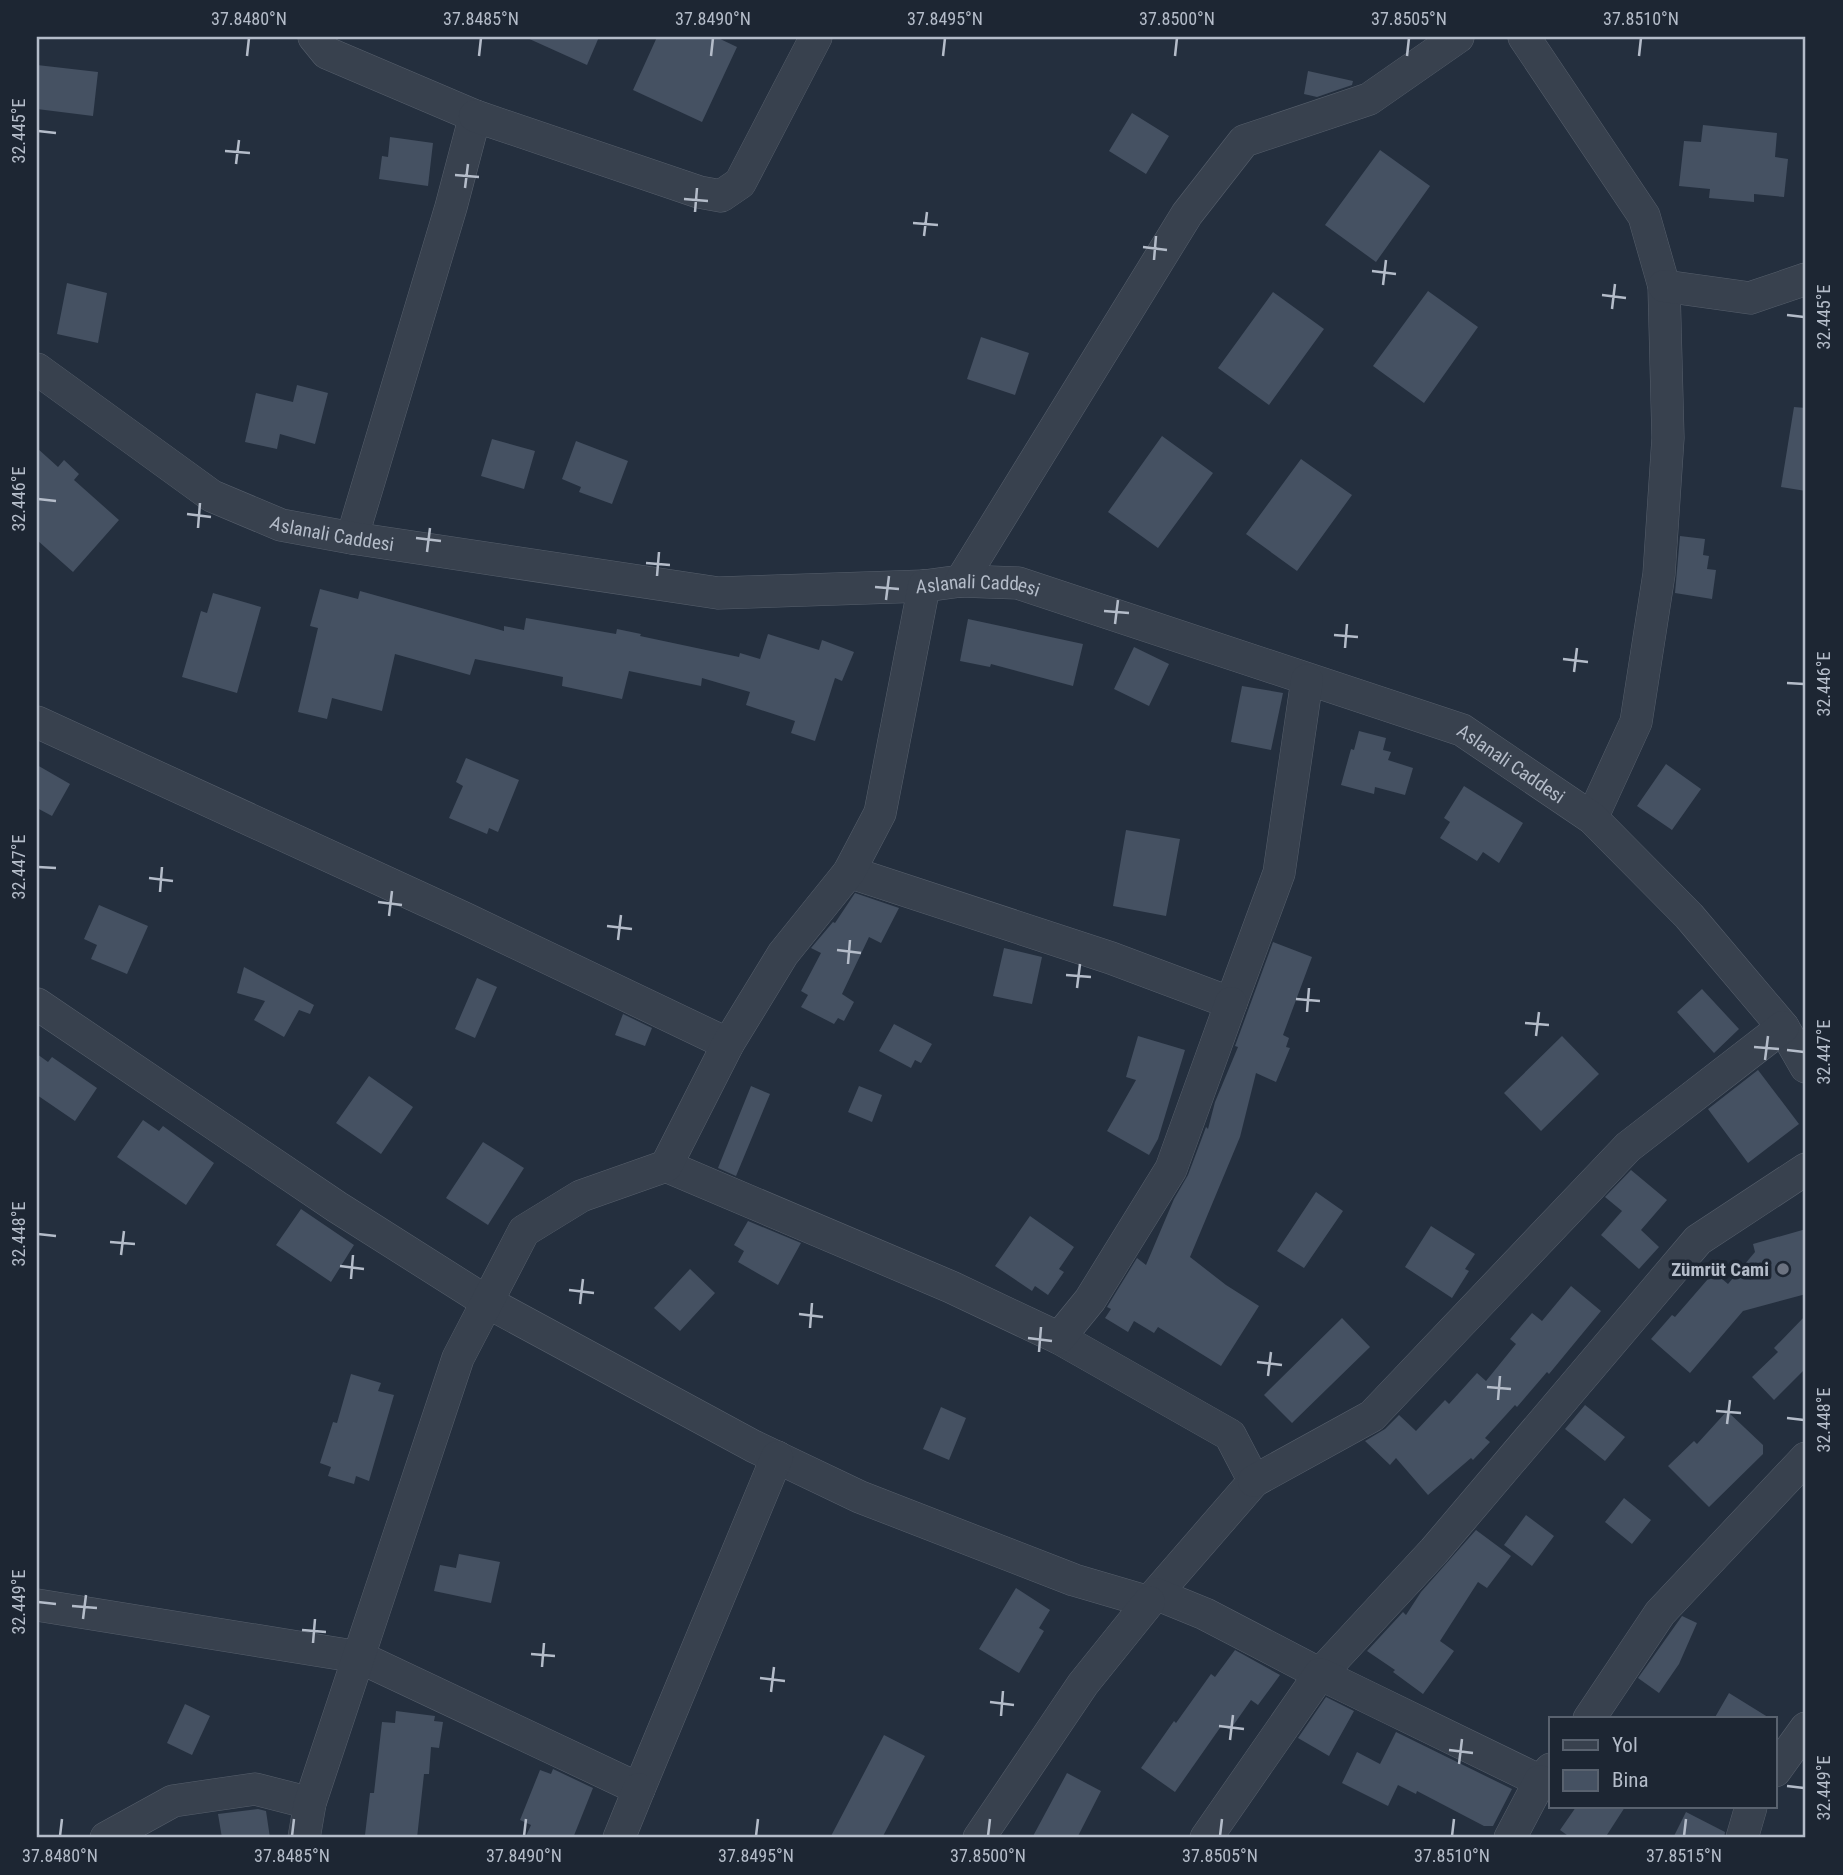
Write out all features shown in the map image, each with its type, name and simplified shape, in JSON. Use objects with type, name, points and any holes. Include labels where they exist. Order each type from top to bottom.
[{"type":"street","points":[[314,37],[327,53],[475,116],[699,192],[721,196],[740,183],[816,37]]},
{"type":"street","points":[[961,581],[1187,214],[1244,141],[1369,99],[1458,37]]},
{"type":"street","points":[[1524,37],[1644,216],[1664,286],[1668,438],[1659,574],[1636,722],[1592,818]]},
{"type":"street","points":[[352,538],[451,207],[475,116]]},
{"type":"street","points":[[1664,286],[1750,298],[1806,279]]},
{"type":"street","name":"Aslanali Caddesi","points":[[37,369],[212,496],[281,525],[718,593],[924,586],[961,581],[1018,583],[1462,730],[1592,818],[1689,916],[1783,1027],[1806,1067]]},
{"type":"street","points":[[666,1166],[729,1044],[783,954],[849,872],[880,813],[924,586]]},
{"type":"street","points":[[1059,1338],[1090,1300],[1171,1169],[1279,873],[1307,680]]},
{"type":"street","points":[[37,722],[464,918],[729,1044]]},
{"type":"street","points":[[849,872],[1111,958],[1231,1003]]},
{"type":"street","points":[[37,1004],[326,1199],[487,1302],[777,1457],[860,1497],[1074,1580],[1153,1598],[1205,1614],[1320,1674],[1545,1775],[1510,1838]]},
{"type":"street","points":[[979,1838],[1083,1684],[1254,1481],[1372,1416],[1628,1147],[1783,1027]]},
{"type":"street","points":[[304,1838],[310,1803],[458,1358],[524,1231],[581,1196],[666,1166],[951,1287],[1059,1338],[1230,1435],[1254,1481]]},
{"type":"street","points":[[1206,1838],[1320,1674],[1434,1551],[1698,1240],[1806,1169]]},
{"type":"street","points":[[619,1838],[777,1457]]},
{"type":"street","points":[[1590,1717],[1660,1613],[1806,1458]]},
{"type":"street","points":[[37,1605],[359,1657],[639,1789]]},
{"type":"street","points":[[1776,1770],[1806,1728]]},
{"type":"street","points":[[106,1838],[173,1801],[255,1788],[310,1803]]},
{"type":"street","points":[[1742,1838],[1751,1808]]},
{"type":"building","points":[[525,37],[599,37],[587,65]]},
{"type":"building","points":[[657,37],[716,37],[737,47],[702,122],[633,90]]},
{"type":"building","points":[[37,65],[98,72],[93,116],[37,109]]},
{"type":"building","points":[[1308,71],[1353,81],[1352,85],[1317,97],[1304,94]]},
{"type":"building","points":[[1132,113],[1169,136],[1146,174],[1109,151]]},
{"type":"building","points":[[1703,125],[1777,133],[1775,157],[1788,159],[1784,197],[1754,194],[1754,202],[1709,198],[1710,189],[1679,186],[1684,141],[1701,142]]},
{"type":"building","points":[[390,137],[433,143],[428,186],[379,179],[382,156],[388,157]]},
{"type":"building","points":[[1380,150],[1430,186],[1376,262],[1325,225]]},
{"type":"building","points":[[67,283],[107,293],[98,343],[57,334]]},
{"type":"building","points":[[1428,291],[1478,327],[1424,403],[1373,366]]},
{"type":"building","points":[[1273,292],[1324,329],[1269,405],[1218,368]]},
{"type":"building","points":[[981,337],[1029,353],[1015,395],[967,379]]},
{"type":"building","points":[[297,385],[328,393],[315,444],[280,434],[277,449],[245,442],[256,393],[293,402]]},
{"type":"building","points":[[1794,407],[1806,408],[1806,491],[1781,487]]},
{"type":"building","points":[[1162,436],[1213,473],[1158,548],[1108,512]]},
{"type":"building","points":[[492,439],[535,451],[524,489],[481,476]]},
{"type":"building","points":[[576,441],[628,461],[612,504],[579,492],[581,487],[562,479]]},
{"type":"building","points":[[37,448],[58,467],[64,460],[79,474],[74,480],[119,520],[73,572],[37,540]]},
{"type":"building","points":[[1301,459],[1352,495],[1297,571],[1246,534]]},
{"type":"building","points":[[1680,536],[1705,539],[1703,555],[1709,556],[1707,569],[1716,570],[1712,599],[1675,593]]},
{"type":"building","points":[[320,589],[358,599],[360,591],[504,631],[504,626],[524,630],[526,618],[616,634],[617,629],[739,657],[740,653],[760,659],[768,634],[819,650],[822,640],[854,652],[842,681],[835,678],[815,741],[791,733],[795,721],[746,705],[750,692],[702,678],[701,686],[629,671],[622,699],[562,686],[563,677],[475,659],[470,675],[395,654],[382,711],[332,698],[327,719],[298,712],[318,628],[310,626]]},
{"type":"building","points":[[213,593],[261,607],[237,693],[182,677],[201,611],[207,613]]},
{"type":"building","points":[[968,619],[1083,644],[1073,686],[991,664],[990,667],[960,661]]},
{"type":"building","points":[[1134,647],[1169,664],[1149,706],[1114,689]]},
{"type":"building","points":[[1242,686],[1283,693],[1271,750],[1231,742]]},
{"type":"building","points":[[1359,731],[1386,738],[1383,750],[1391,752],[1388,760],[1413,768],[1405,795],[1375,787],[1374,794],[1341,785]]},
{"type":"building","points":[[466,758],[519,780],[498,832],[489,828],[487,834],[449,818],[463,786],[456,782]]},
{"type":"building","points":[[1666,764],[1701,789],[1672,830],[1637,806]]},
{"type":"building","points":[[37,765],[70,784],[52,816],[37,808]]},
{"type":"building","points":[[1464,786],[1523,823],[1499,863],[1483,852],[1477,861],[1440,838],[1450,822],[1444,818]]},
{"type":"building","points":[[1126,830],[1180,839],[1166,916],[1113,906]]},
{"type":"building","points":[[855,893],[899,908],[881,943],[869,937],[842,994],[854,1002],[844,1021],[838,1018],[834,1024],[801,1007],[808,995],[801,991],[821,953],[811,948],[833,922],[835,923]]},
{"type":"building","points":[[99,905],[148,926],[127,974],[91,959],[97,945],[84,939]]},
{"type":"building","points":[[1273,942],[1312,957],[1283,1035],[1289,1038],[1286,1047],[1290,1048],[1276,1082],[1256,1073],[1240,1137],[1190,1257],[1259,1306],[1221,1366],[1158,1327],[1154,1333],[1134,1321],[1128,1332],[1105,1318],[1111,1309],[1107,1307],[1137,1258],[1146,1265],[1174,1199],[1188,1175],[1238,1047],[1235,1046]]},
{"type":"building","points":[[1004,948],[1042,957],[1032,1004],[993,996]]},
{"type":"building","points":[[244,967],[314,1005],[310,1014],[299,1010],[284,1037],[254,1020],[265,1001],[237,993]]},
{"type":"building","points":[[477,978],[497,987],[475,1038],[455,1029]]},
{"type":"building","points":[[1702,989],[1739,1029],[1714,1053],[1677,1012]]},
{"type":"building","points":[[623,1014],[652,1028],[645,1046],[615,1035]]},
{"type":"building","points":[[894,1024],[932,1044],[921,1063],[915,1060],[911,1068],[879,1051]]},
{"type":"building","points":[[1138,1036],[1185,1050],[1158,1139],[1149,1155],[1107,1131],[1136,1080],[1126,1077]]},
{"type":"building","points":[[1562,1036],[1599,1074],[1541,1131],[1504,1093]]},
{"type":"building","points":[[37,1054],[48,1062],[52,1057],[97,1088],[75,1121],[37,1095]]},
{"type":"building","points":[[1758,1070],[1799,1124],[1748,1163],[1708,1109]]},
{"type":"building","points":[[369,1076],[413,1107],[381,1154],[336,1123]]},
{"type":"building","points":[[751,1086],[770,1094],[736,1176],[718,1168]]},
{"type":"building","points":[[859,1086],[882,1095],[872,1122],[848,1112]]},
{"type":"building","points":[[143,1120],[159,1131],[163,1126],[214,1163],[186,1205],[117,1157]]},
{"type":"building","points":[[483,1142],[524,1168],[488,1225],[446,1198]]},
{"type":"building","points":[[1631,1170],[1667,1200],[1641,1230],[1659,1247],[1639,1269],[1601,1235],[1622,1211],[1605,1197]]},
{"type":"building","points":[[1316,1192],[1343,1211],[1304,1268],[1277,1251]]},
{"type":"building","points":[[301,1209],[354,1245],[331,1282],[276,1245]]},
{"type":"building","points":[[1030,1216],[1074,1247],[1059,1269],[1064,1272],[1048,1295],[1035,1286],[1032,1291],[995,1266]]},
{"type":"building","points":[[748,1221],[801,1243],[778,1285],[738,1262],[744,1251],[734,1245]]},
{"type":"building","points":[[1431,1226],[1475,1254],[1465,1269],[1469,1271],[1452,1298],[1405,1267]]},
{"type":"building","points":[[1806,1229],[1806,1294],[1743,1311],[1690,1373],[1651,1339],[1672,1315],[1675,1317],[1714,1272],[1728,1284],[1755,1252],[1753,1244]]},
{"type":"building","points":[[690,1269],[715,1293],[680,1331],[654,1308]]},
{"type":"building","points":[[1571,1286],[1601,1311],[1549,1374],[1547,1372],[1485,1438],[1490,1442],[1473,1460],[1471,1458],[1428,1495],[1396,1458],[1390,1465],[1365,1441],[1385,1429],[1399,1415],[1416,1431],[1445,1400],[1449,1404],[1477,1373],[1486,1381],[1516,1344],[1510,1339],[1532,1313],[1542,1321]]},
{"type":"building","points":[[1806,1315],[1806,1368],[1774,1400],[1752,1377],[1778,1352],[1774,1348]]},
{"type":"building","points":[[1342,1318],[1370,1347],[1292,1423],[1264,1395]]},
{"type":"building","points":[[351,1374],[381,1383],[378,1391],[394,1395],[369,1481],[356,1476],[354,1484],[328,1476],[331,1467],[320,1463],[333,1422],[337,1423]]},
{"type":"building","points":[[1585,1405],[1625,1437],[1605,1461],[1565,1429]]},
{"type":"building","points":[[941,1407],[966,1418],[949,1460],[923,1449]]},
{"type":"building","points":[[1727,1411],[1763,1445],[1763,1454],[1709,1507],[1668,1466],[1694,1441],[1697,1444]]},
{"type":"building","points":[[1624,1498],[1651,1520],[1632,1544],[1605,1522]]},
{"type":"building","points":[[1526,1515],[1554,1536],[1532,1566],[1504,1545]]},
{"type":"building","points":[[1476,1530],[1511,1556],[1487,1588],[1478,1582],[1440,1641],[1454,1651],[1423,1694],[1367,1651],[1403,1612],[1406,1615],[1421,1592]]},
{"type":"building","points":[[459,1554],[500,1562],[491,1603],[434,1591],[440,1565],[456,1568]]},
{"type":"building","points":[[1016,1588],[1050,1610],[1039,1628],[1044,1631],[1019,1673],[979,1649]]},
{"type":"building","points":[[1682,1616],[1697,1623],[1679,1664],[1659,1693],[1638,1678]]},
{"type":"building","points":[[1235,1650],[1280,1675],[1258,1705],[1251,1700],[1230,1730],[1222,1725],[1175,1792],[1141,1768],[1211,1674],[1215,1677]]},
{"type":"building","points":[[1729,1693],[1768,1717],[1715,1717]]},
{"type":"building","points":[[1326,1697],[1354,1711],[1329,1756],[1298,1738]]},
{"type":"building","points":[[185,1704],[210,1716],[192,1755],[167,1743]]},
{"type":"building","points":[[396,1711],[435,1716],[434,1721],[443,1722],[439,1748],[431,1747],[429,1774],[424,1774],[417,1838],[371,1838],[372,1836],[365,1835],[370,1793],[374,1793],[382,1722],[395,1723]]},
{"type":"building","points":[[1396,1732],[1512,1789],[1493,1826],[1484,1826],[1417,1791],[1416,1794],[1398,1785],[1388,1806],[1342,1783],[1357,1752],[1380,1764]]},
{"type":"building","points":[[884,1735],[925,1756],[882,1838],[830,1838]]},
{"type":"building","points":[[553,1769],[593,1788],[573,1838],[525,1838],[531,1825],[520,1820],[540,1770],[551,1774]]},
{"type":"building","points":[[1067,1773],[1101,1791],[1077,1838],[1032,1838]]},
{"type":"building","points":[[1575,1808],[1624,1808],[1605,1838],[1571,1838],[1560,1830]]},
{"type":"building","points":[[258,1809],[266,1811],[270,1838],[222,1838],[218,1814]]},
{"type":"building","points":[[1686,1812],[1725,1832],[1724,1838],[1673,1838]]},
{"type":"place","name":"Zümrüt Cami","points":[[1783,1269]]}]
